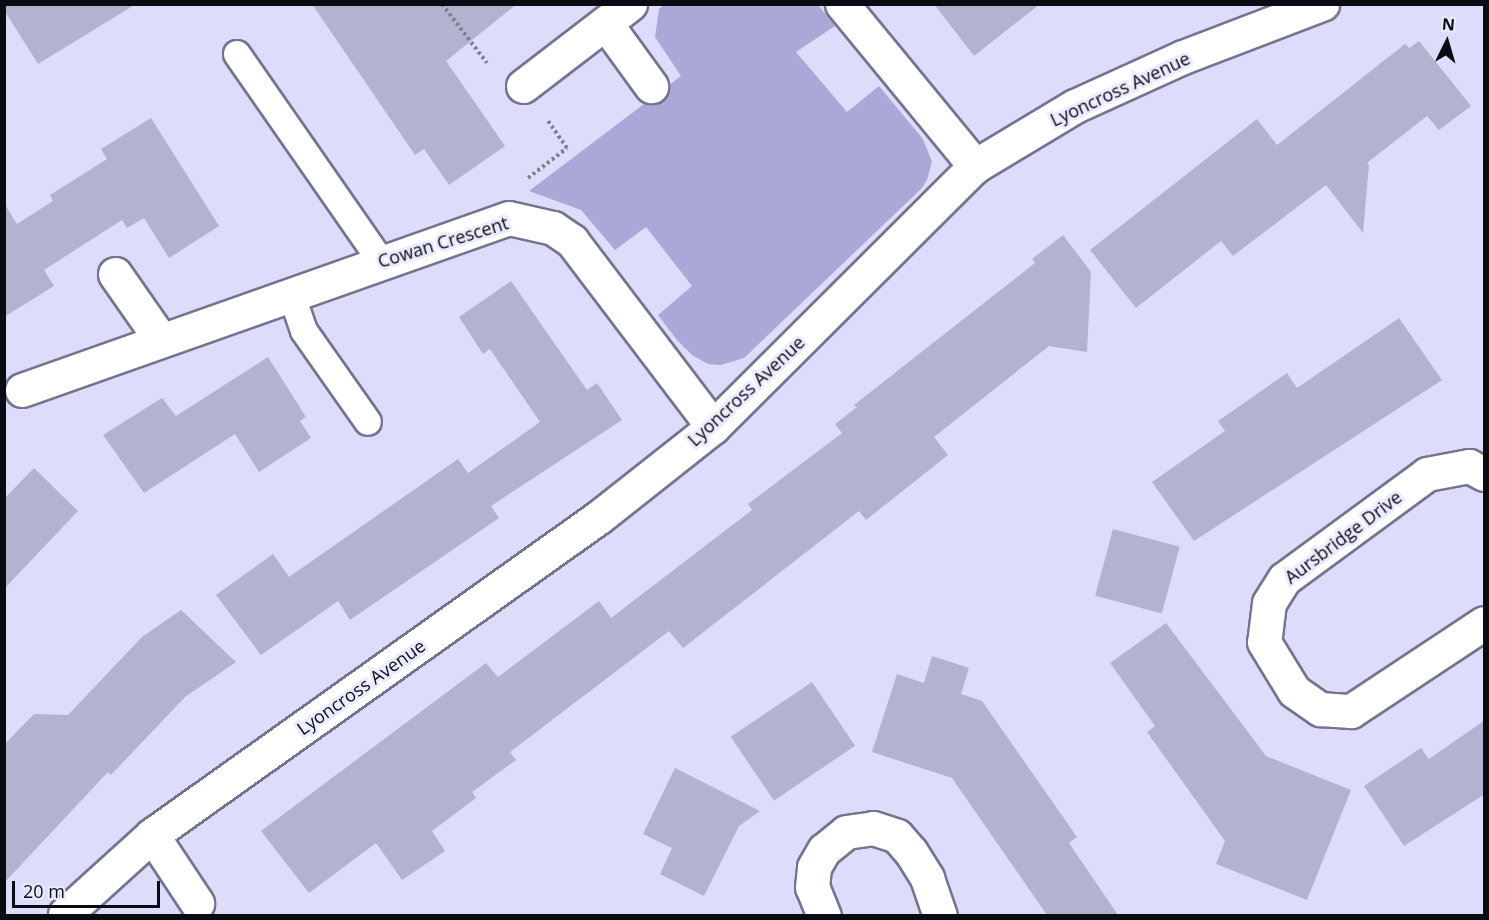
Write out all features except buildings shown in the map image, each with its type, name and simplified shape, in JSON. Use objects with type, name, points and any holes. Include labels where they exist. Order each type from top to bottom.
[{"type":"street","points":[[842,4],[975,166]]},
{"type":"street","name":"Lyoncross Avenue","points":[[65,914],[152,835],[599,517],[713,427],[975,166],[1075,106],[1183,57],[1322,4]]},
{"type":"street","points":[[523,86],[618,14],[651,86]]},
{"type":"street","name":"Cowan Crescent","points":[[22,390],[381,261],[509,218],[553,228],[572,242],[713,427]]},
{"type":"street","points":[[116,274],[162,340]]},
{"type":"street","name":"Aursbridge Drive","points":[[1485,474],[1468,466],[1427,474],[1284,579],[1269,603],[1264,642],[1294,691],[1320,709],[1351,711],[1485,623]]},
{"type":"street","points":[[824,915],[812,887],[814,867],[824,850],[846,832],[873,828],[897,836],[911,852],[927,878],[940,915]]},
{"type":"street","points":[[152,835],[197,903]]},
{"type":"lane","points":[[237,54],[381,261]]},
{"type":"lane","points":[[291,293],[304,331],[368,422]]},
{"type":"path","points":[[442,4],[487,63],[523,86],[567,148],[525,180],[509,218]]},
{"type":"shaded area","points":[[664,5],[818,5],[835,26],[796,52],[847,112],[879,86],[923,139],[932,162],[927,180],[921,189],[744,358],[721,365],[708,364],[692,355],[658,315],[692,286],[646,227],[615,250],[581,210],[529,191],[681,76],[655,37],[659,9]]}]
